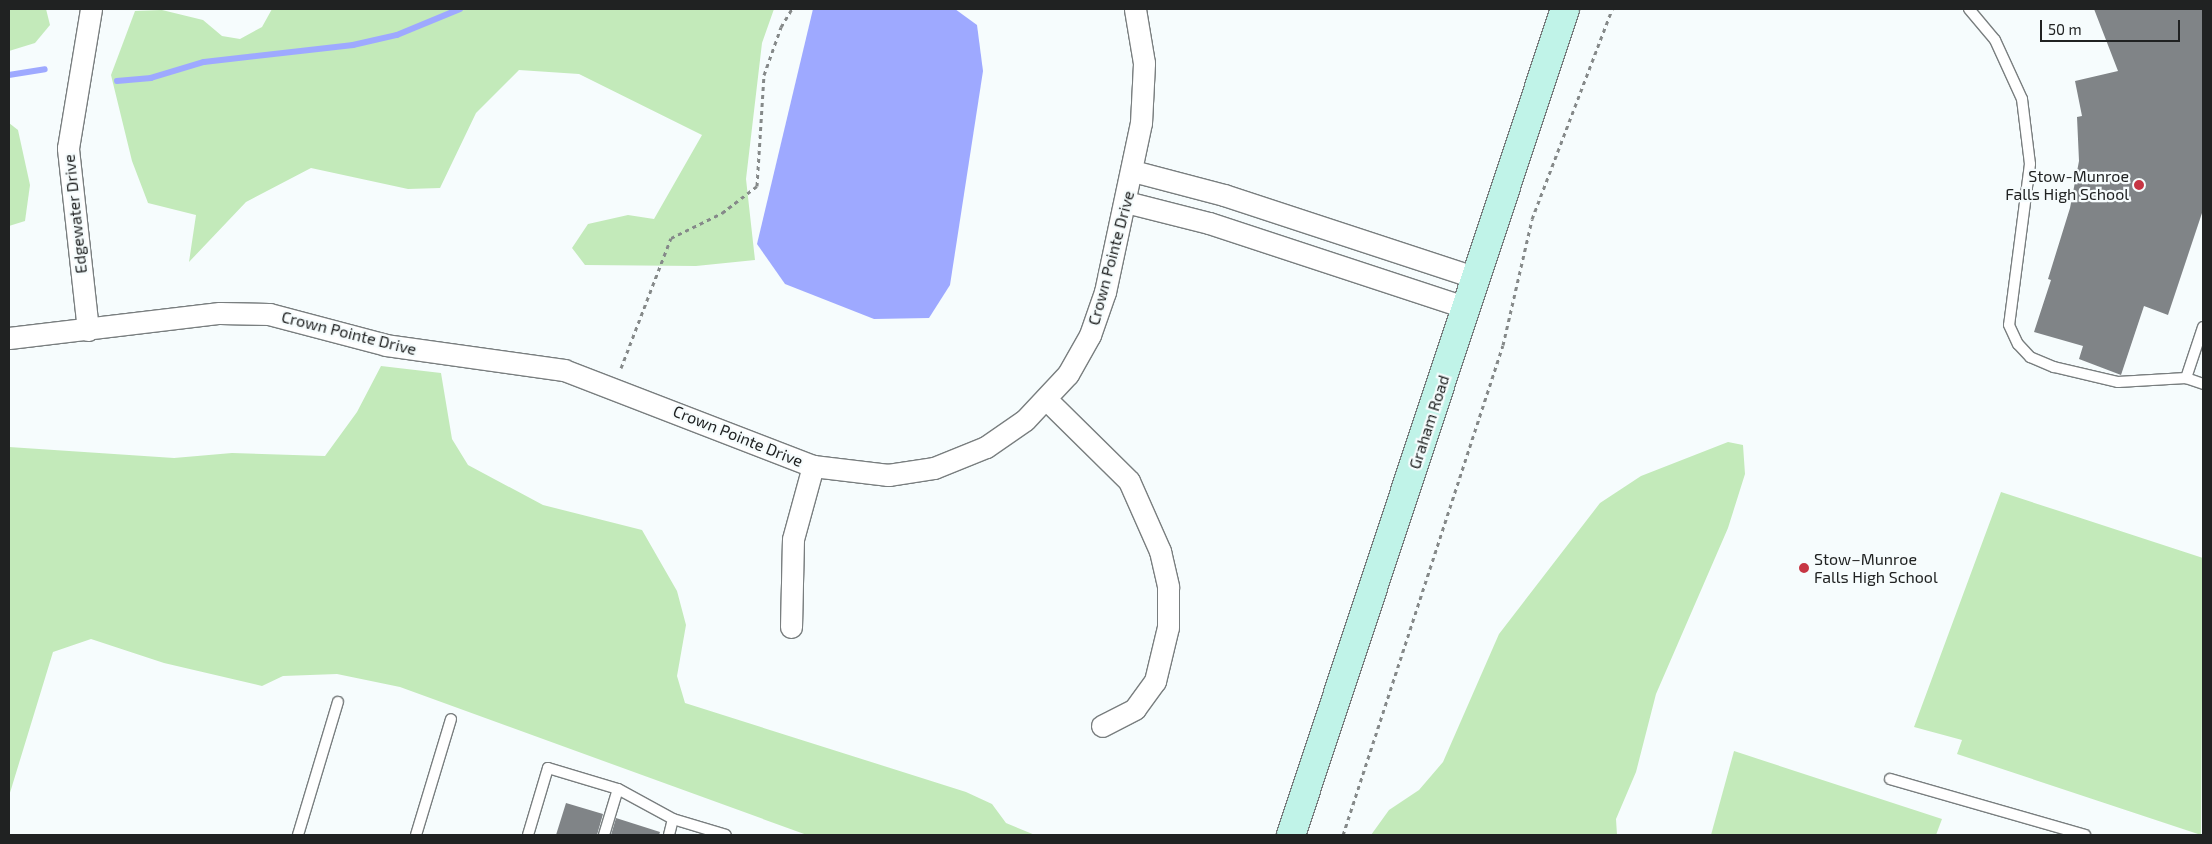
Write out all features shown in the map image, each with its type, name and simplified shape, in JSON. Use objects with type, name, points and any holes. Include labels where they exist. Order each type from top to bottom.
[{"type":"main road","name":"Graham Road","points":[[1291,835],[1565,9]]},
{"type":"street","name":"Edgewater Drive","points":[[88,330],[68,148],[91,9]]},
{"type":"street","name":"Crown Pointe Drive","points":[[9,338],[220,313],[269,314],[386,345],[564,370],[813,466],[881,475],[934,468],[992,443],[1047,400],[1079,358],[1097,318],[1133,171],[1144,84],[1135,9]]},
{"type":"street","points":[[1133,171],[1258,206],[1477,278]]},
{"type":"street","points":[[1126,202],[1248,236],[1467,308]]},
{"type":"street","points":[[1248,236],[1258,206]]},
{"type":"street","points":[[1354,271],[1363,242]]},
{"type":"street","points":[[1047,400],[1129,481],[1157,544],[1168,587],[1168,627],[1155,681],[1135,709],[1102,726]]},
{"type":"street","points":[[791,627],[794,539],[813,466]]},
{"type":"lane","points":[[1969,9],[1995,40],[2022,99],[2030,164],[2009,325],[2018,344],[2030,357],[2054,367],[2118,382],[2186,378],[2203,384]]},
{"type":"lane","points":[[2186,378],[2203,328]]},
{"type":"lane","points":[[298,835],[338,702]]},
{"type":"lane","points":[[416,835],[451,719]]},
{"type":"lane","points":[[528,835],[548,768],[618,789],[673,819],[726,835]]},
{"type":"lane","points":[[1890,778],[2085,835]]},
{"type":"lane","points":[[604,835],[618,789]]},
{"type":"lane","points":[[669,835],[673,819]]},
{"type":"path","points":[[621,368],[671,238],[722,213],[757,186],[764,75],[778,33],[792,9]]},
{"type":"path","points":[[1343,835],[1503,345],[1532,219],[1612,9]]},
{"type":"green space","points":[[9,9],[46,9],[50,25],[35,43],[9,51]]},
{"type":"green space","points":[[272,9],[774,9],[762,43],[746,179],[755,260],[696,266],[585,265],[572,248],[588,224],[628,215],[654,219],[702,135],[579,74],[519,70],[476,113],[440,188],[408,189],[311,168],[246,202],[189,262],[196,215],[148,203],[132,161],[111,75],[135,11],[162,10],[203,20],[222,36],[240,39],[262,27]]},
{"type":"green space","points":[[9,123],[18,130],[30,185],[25,221],[9,226]]},
{"type":"green space","points":[[381,366],[441,373],[452,439],[468,465],[543,505],[642,530],[677,591],[686,625],[677,676],[685,703],[966,792],[992,804],[1006,823],[1035,835],[807,835],[400,687],[337,674],[283,676],[262,686],[164,663],[91,639],[53,652],[9,796],[9,447],[174,458],[232,453],[325,456],[357,412]]},
{"type":"green space","points":[[1728,442],[1743,445],[1745,474],[1728,528],[1656,694],[1636,772],[1616,819],[1617,835],[1371,835],[1389,810],[1419,790],[1443,762],[1499,634],[1600,503],[1641,476]]},
{"type":"green space","points":[[2001,492],[2203,558],[2201,835],[1957,754],[1962,740],[1914,727]]},
{"type":"green space","points":[[1734,751],[1942,819],[1936,835],[1711,835]]},
{"type":"water","points":[[813,9],[955,9],[977,25],[983,71],[950,285],[929,318],[874,319],[785,284],[757,244]]},
{"type":"building","name":"Stow-Munroe Falls High School","points":[[2094,9],[2203,9],[2203,210],[2168,315],[2144,306],[2121,375],[2079,359],[2083,346],[2034,332],[2051,280],[2048,279],[2070,208],[2079,161],[2077,117],[2082,116],[2075,81],[2118,71]]},
{"type":"building","points":[[566,803],[603,814],[597,835],[556,835]]},
{"type":"building","points":[[616,818],[660,832],[659,835],[611,835]]},
{"type":"waterway","points":[[117,81],[151,78],[204,62],[353,45],[397,35],[460,9]]},
{"type":"waterway","points":[[9,75],[45,69]]},
{"type":"place","name":"Stow-Munroe Falls High School","points":[[2139,185]]},
{"type":"place","name":"Stow–Munroe Falls High School","points":[[1804,568]]}]
